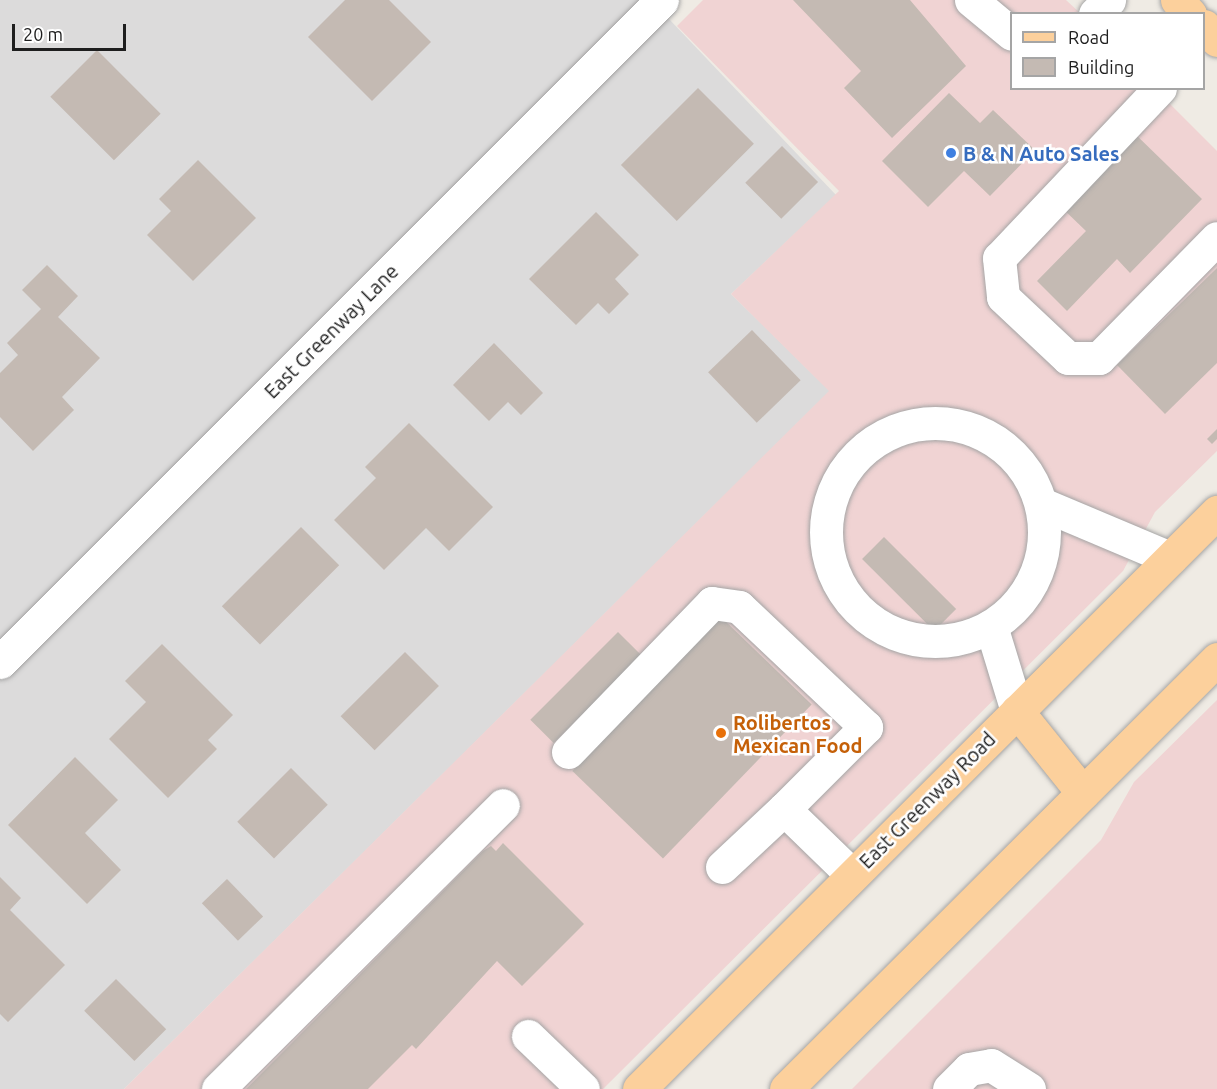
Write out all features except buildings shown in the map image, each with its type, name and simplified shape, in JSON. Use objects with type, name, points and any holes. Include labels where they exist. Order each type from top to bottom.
[{"type":"main road","points":[[1177,0],[1188,12]]},
{"type":"main road","name":"East Greenway Road","points":[[639,1089],[1217,512]]},
{"type":"main road","points":[[786,1089],[1217,659]]},
{"type":"main road","points":[[1017,711],[1083,793]]},
{"type":"street","name":"East Greenway Lane","points":[[0,662],[662,0]]},
{"type":"street","points":[[971,0],[1010,33]]},
{"type":"street","points":[[1097,12],[1109,0]]},
{"type":"street","points":[[1158,90],[999,258],[1002,297],[1068,358],[1099,358],[1217,238]]},
{"type":"street","points":[[930,421],[968,426],[1001,443],[1026,470],[1042,504],[1046,539],[1037,573],[1018,604],[991,626],[943,645],[924,645],[888,632],[861,610],[837,584],[826,550],[826,514],[839,478],[862,450],[894,430],[930,421]]},
{"type":"street","points":[[1042,504],[1170,558]]},
{"type":"street","points":[[568,752],[712,603],[739,607],[866,727],[722,867]]},
{"type":"street","points":[[991,626],[1017,711]]},
{"type":"street","points":[[218,1089],[503,805]]},
{"type":"street","points":[[784,808],[852,875]]},
{"type":"street","points":[[528,1036],[583,1089]]},
{"type":"street","points":[[948,1089],[969,1069],[991,1065],[1029,1089]]},
{"type":"shaded area","points":[[0,0],[651,0],[836,195],[731,294],[830,391],[124,1089],[0,1089]]},
{"type":"shaded area","points":[[703,0],[1066,0],[1079,12],[1010,12],[1010,90],[1156,90],[1217,151],[1217,451],[1155,512],[1123,571],[603,1089],[124,1089],[829,391],[731,294],[839,191],[677,26]]},
{"type":"shaded area","points":[[1217,700],[1217,1089],[852,1089],[1101,840],[1134,782]]},
{"type":"place","name":"B & N Auto Sales","points":[[951,153]]},
{"type":"place","name":"Rolibertos Mexican Food","points":[[721,733]]}]
